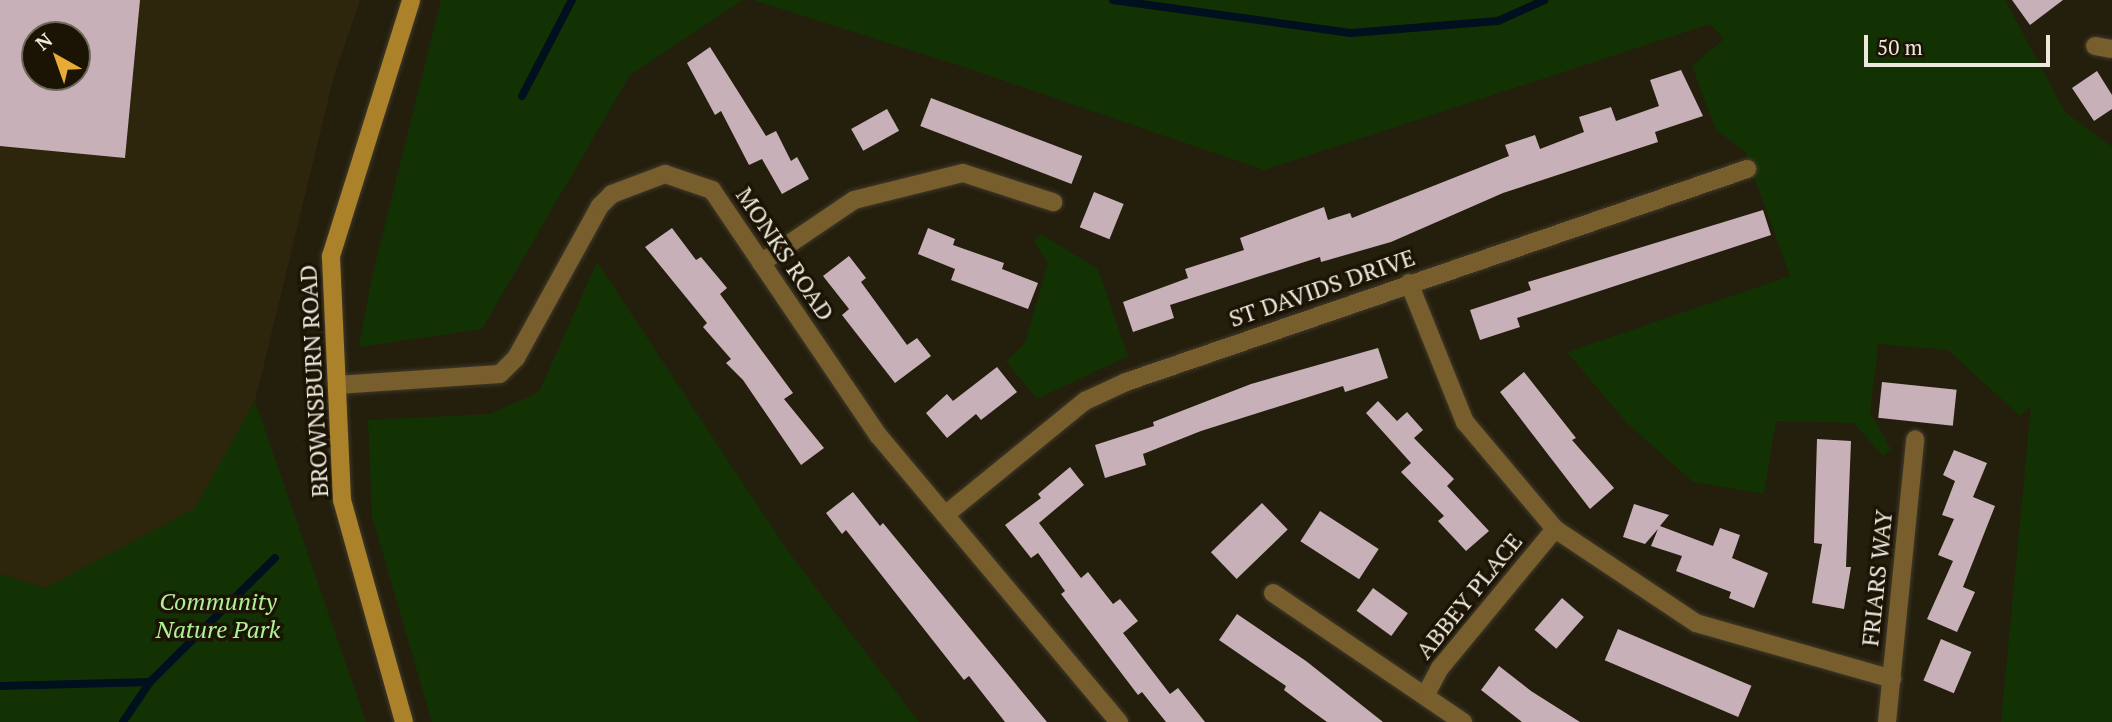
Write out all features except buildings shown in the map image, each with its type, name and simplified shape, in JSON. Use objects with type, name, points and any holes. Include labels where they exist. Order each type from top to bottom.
[{"type":"main road","name":"BROWNSBURN ROAD","points":[[404,722],[342,500],[331,256],[411,0]]},
{"type":"street","name":"ST DAVIDS DRIVE","points":[[945,515],[1085,401],[1409,283],[1747,169]]},
{"type":"street","points":[[761,263],[854,200],[963,173],[1053,202]]},
{"type":"street","name":"MONKS ROAD","points":[[337,385],[500,374],[516,358],[600,206],[636,182],[665,174],[712,190],[878,435],[1119,722]]},
{"type":"street","points":[[1409,283],[1465,422],[1555,529],[1696,623],[1892,679]]},
{"type":"street","name":"FRIARS WAY","points":[[1887,722],[1915,439]]},
{"type":"street","name":"ABBEY PLACE","points":[[1424,696],[1440,668],[1555,529]]},
{"type":"street","name":"ABBEY PLACE","points":[[1273,593],[1463,722]]},
{"type":"shaded area","points":[[0,0],[360,0],[334,76],[255,401],[195,509],[45,588],[0,574]]},
{"type":"green space","points":[[441,0],[743,0],[630,75],[482,329],[359,347],[371,281]]},
{"type":"green space","points":[[753,0],[2005,0],[2065,112],[2112,147],[2112,722],[2001,722],[2031,406],[2020,416],[1948,350],[1878,344],[1870,413],[1891,449],[1883,456],[1854,423],[1776,421],[1764,494],[1693,482],[1627,423],[1567,352],[1790,276],[1745,151],[1716,130],[1692,66],[1724,39],[1710,24],[1264,170],[970,69]]},
{"type":"green space","points":[[1041,234],[1098,269],[1128,356],[1037,399],[1006,361],[1025,343],[1048,263],[1034,241]]},
{"type":"green space","points":[[597,262],[787,550],[919,722],[432,722],[372,516],[368,420],[490,414],[539,392]]},
{"type":"green space","name":"Community Nature Park","points":[[255,401],[366,722],[0,722],[0,574],[45,588],[194,509]]},
{"type":"waterway","points":[[522,96],[572,0]]},
{"type":"waterway","points":[[1113,0],[1351,33],[1498,21],[1545,0]]},
{"type":"waterway","points":[[0,686],[150,682],[275,558]]},
{"type":"waterway","points":[[123,722],[150,682]]}]
